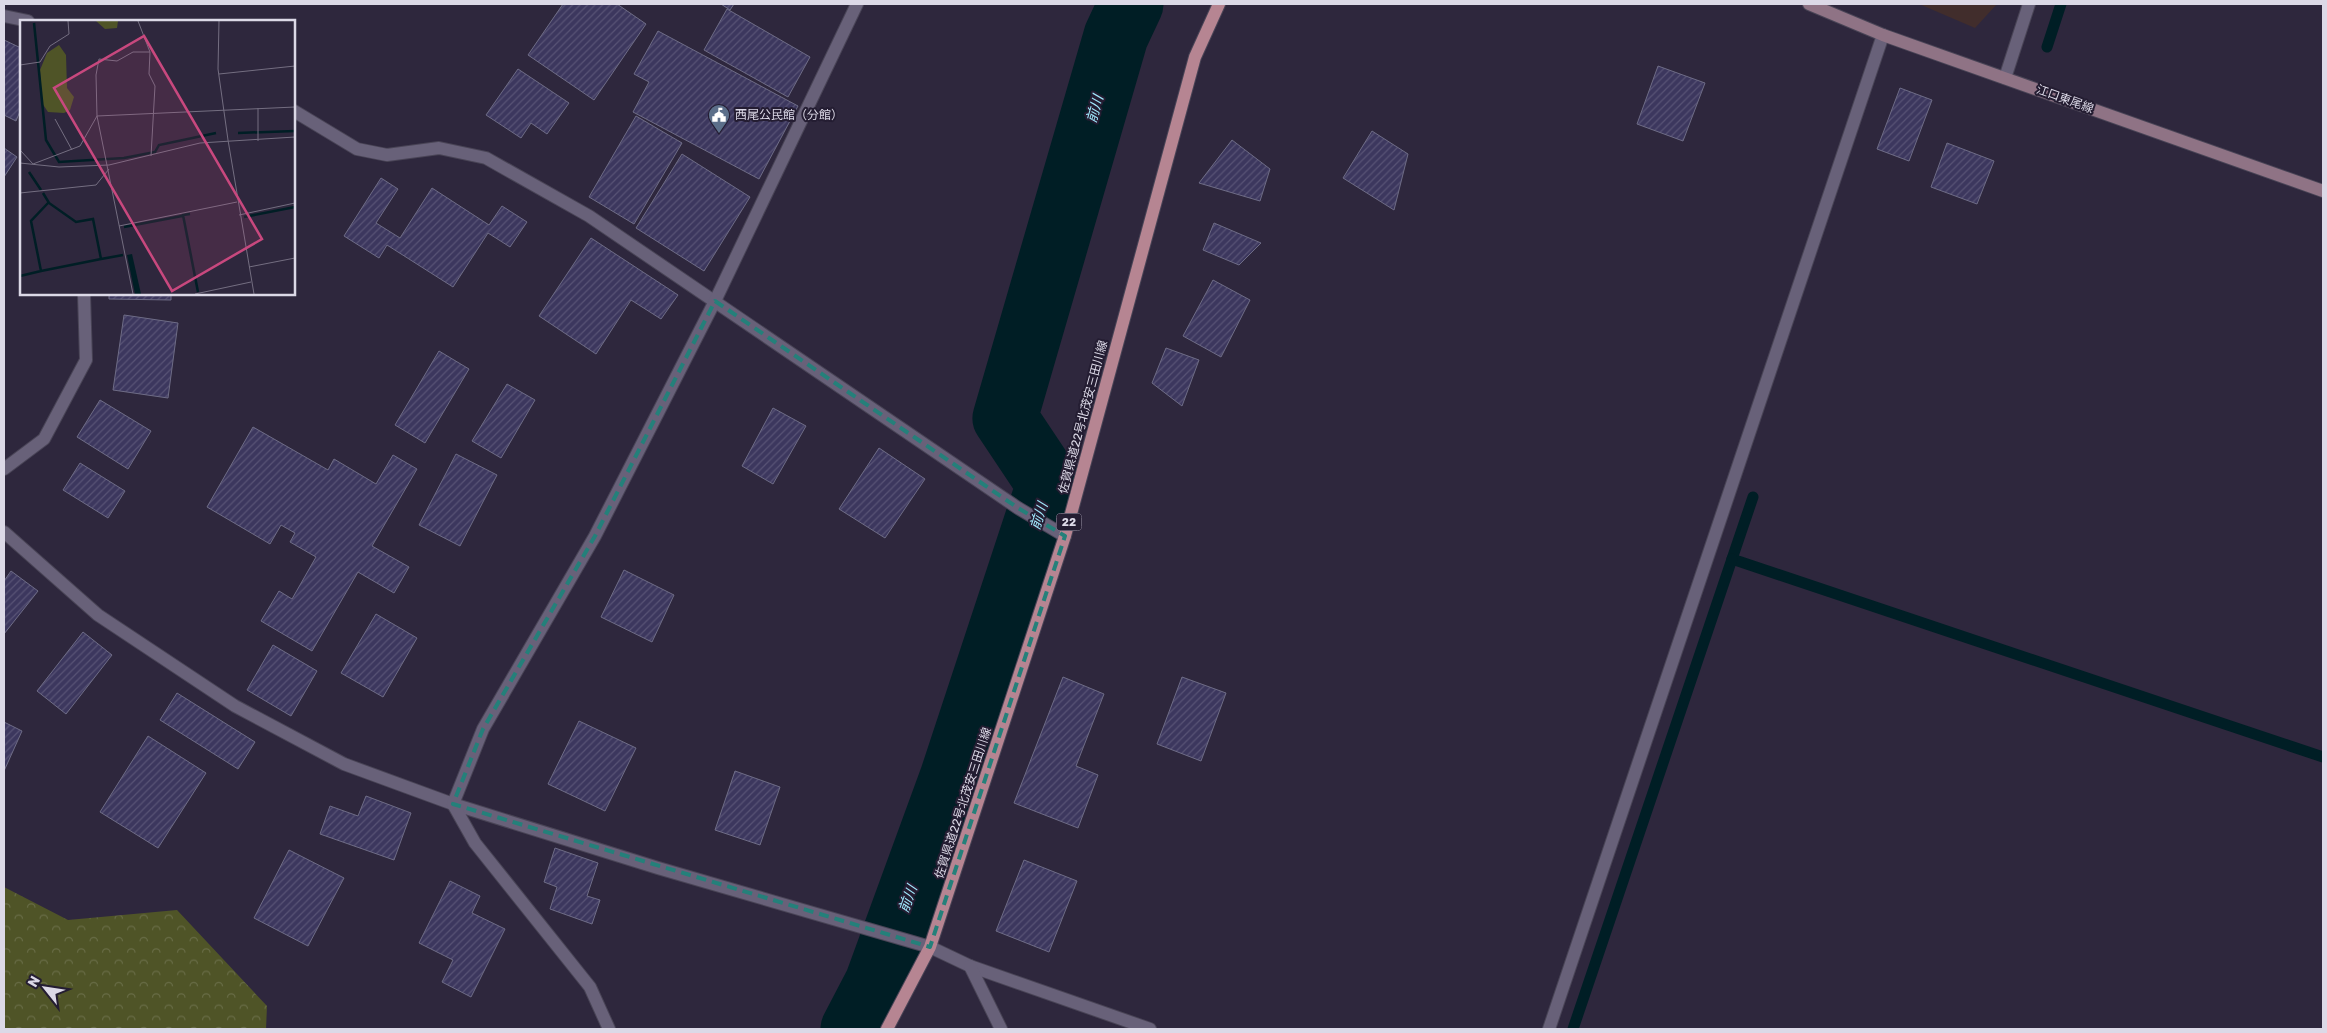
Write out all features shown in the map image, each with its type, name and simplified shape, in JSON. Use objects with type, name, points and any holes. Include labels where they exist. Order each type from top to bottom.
[{"type":"main road","name":"佐賀県道22号北茂安三田川線","points":[[887,1029],[930,947],[1065,536],[1195,57],[1219,4]]},
{"type":"main road","name":"江口東尾線","points":[[1809,4],[1883,34],[2323,191]]},
{"type":"street","points":[[453,804],[483,729],[595,536],[715,301],[857,4]]},
{"type":"street","points":[[2005,78],[2029,4]]},
{"type":"street","points":[[4,16],[23,20]]},
{"type":"street","points":[[1549,1029],[1883,34]]},
{"type":"street","points":[[295,112],[358,149],[387,155],[439,148],[486,158],[590,216],[1018,508],[1065,536]]},
{"type":"street","points":[[4,469],[44,439],[86,360],[84,295]]},
{"type":"street","points":[[4,532],[98,615],[235,706],[344,764],[453,804],[658,868],[930,947],[970,966],[1150,1029]]},
{"type":"street","points":[[453,804],[475,843],[590,987],[609,1029]]},
{"type":"street","points":[[970,966],[1001,1029]]},
{"type":"highlighted area","points":[[715,301],[1018,508],[1065,536],[930,947],[453,804],[483,729],[595,536]]},
{"type":"shaded area","points":[[1919,4],[1997,4],[1975,28]]},
{"type":"green space","points":[[4,887],[68,920],[177,910],[267,1006],[266,1029],[4,1029]]},
{"type":"building","points":[[563,4],[617,4],[646,24],[594,100],[528,55]]},
{"type":"building","points":[[721,4],[734,4],[730,10]]},
{"type":"building","points":[[727,9],[810,57],[788,97],[704,50]]},
{"type":"building","points":[[658,31],[798,106],[759,179],[633,112],[649,82],[634,74]]},
{"type":"building","points":[[4,40],[20,48],[20,111],[16,121],[4,115]]},
{"type":"building","points":[[1658,66],[1705,83],[1683,141],[1637,124]]},
{"type":"building","points":[[518,69],[569,103],[547,134],[531,123],[521,138],[486,115]]},
{"type":"building","points":[[1900,88],[1932,100],[1909,161],[1877,149]]},
{"type":"building","points":[[636,116],[682,143],[634,224],[589,197]]},
{"type":"building","points":[[1372,131],[1408,154],[1394,210],[1343,178]]},
{"type":"building","points":[[1232,140],[1270,169],[1260,201],[1199,183]]},
{"type":"building","points":[[1947,143],[1994,161],[1977,204],[1931,187]]},
{"type":"building","points":[[4,148],[17,157],[4,177]]},
{"type":"building","points":[[682,154],[750,197],[704,271],[636,228]]},
{"type":"building","points":[[381,178],[398,189],[376,223],[400,238],[432,188],[489,225],[502,206],[527,222],[510,247],[488,233],[453,287],[387,245],[379,258],[344,236]]},
{"type":"building","points":[[1214,223],[1261,243],[1239,265],[1203,250]]},
{"type":"building","points":[[591,238],[678,295],[661,319],[631,300],[596,354],[539,316]]},
{"type":"building","points":[[1213,280],[1250,300],[1221,357],[1183,336]]},
{"type":"building","points":[[109,295],[171,295],[171,300],[109,299]]},
{"type":"building","points":[[124,315],[178,323],[168,398],[113,390]]},
{"type":"building","points":[[1166,348],[1199,360],[1182,406],[1152,383]]},
{"type":"building","points":[[439,351],[469,369],[425,443],[395,425]]},
{"type":"building","points":[[507,384],[535,400],[501,458],[472,441]]},
{"type":"building","points":[[100,400],[151,431],[128,469],[77,437]]},
{"type":"building","points":[[773,408],[806,426],[773,484],[742,466]]},
{"type":"building","points":[[253,427],[328,470],[334,459],[376,484],[393,455],[417,469],[372,546],[409,567],[394,593],[358,572],[312,651],[261,621],[279,591],[292,599],[316,557],[290,542],[295,533],[281,525],[270,544],[207,507]]},
{"type":"building","points":[[879,448],[925,479],[885,538],[839,509]]},
{"type":"building","points":[[456,454],[497,475],[460,546],[419,525]]},
{"type":"building","points":[[80,463],[125,491],[108,518],[63,490]]},
{"type":"building","points":[[624,570],[674,595],[652,642],[601,617]]},
{"type":"building","points":[[11,571],[38,591],[4,634],[4,581]]},
{"type":"building","points":[[376,614],[417,638],[383,697],[341,673]]},
{"type":"building","points":[[83,632],[112,655],[66,714],[37,691]]},
{"type":"building","points":[[273,645],[317,671],[291,716],[247,690]]},
{"type":"building","points":[[1063,677],[1104,694],[1076,766],[1098,775],[1078,828],[1014,803]]},
{"type":"building","points":[[1182,677],[1226,693],[1201,761],[1157,744]]},
{"type":"building","points":[[177,693],[255,742],[238,769],[160,720]]},
{"type":"building","points":[[579,721],[636,748],[605,811],[548,784]]},
{"type":"building","points":[[4,722],[22,731],[4,771]]},
{"type":"building","points":[[148,736],[206,773],[158,848],[100,812]]},
{"type":"building","points":[[735,771],[780,787],[760,845],[715,830]]},
{"type":"building","points":[[366,796],[411,813],[394,860],[320,834],[330,806],[358,816]]},
{"type":"building","points":[[555,848],[598,863],[587,896],[600,900],[592,924],[550,909],[557,887],[544,882]]},
{"type":"building","points":[[289,850],[344,878],[308,946],[254,918]]},
{"type":"building","points":[[1024,860],[1077,881],[1049,952],[996,931]]},
{"type":"building","points":[[450,881],[480,896],[472,913],[505,929],[471,997],[442,982],[453,960],[419,943]]},
{"type":"waterway","name":"前川","points":[[853,1029],[877,983],[952,778],[1049,484],[1005,418],[1116,36],[1131,4]]},
{"type":"waterway","points":[[2047,47],[2061,4]]},
{"type":"waterway","points":[[1753,497],[1732,559],[2323,757]]},
{"type":"waterway","points":[[1573,1029],[1732,559]]},
{"type":"place","name":"西尾公民館（分館）","points":[[719,134]]}]
